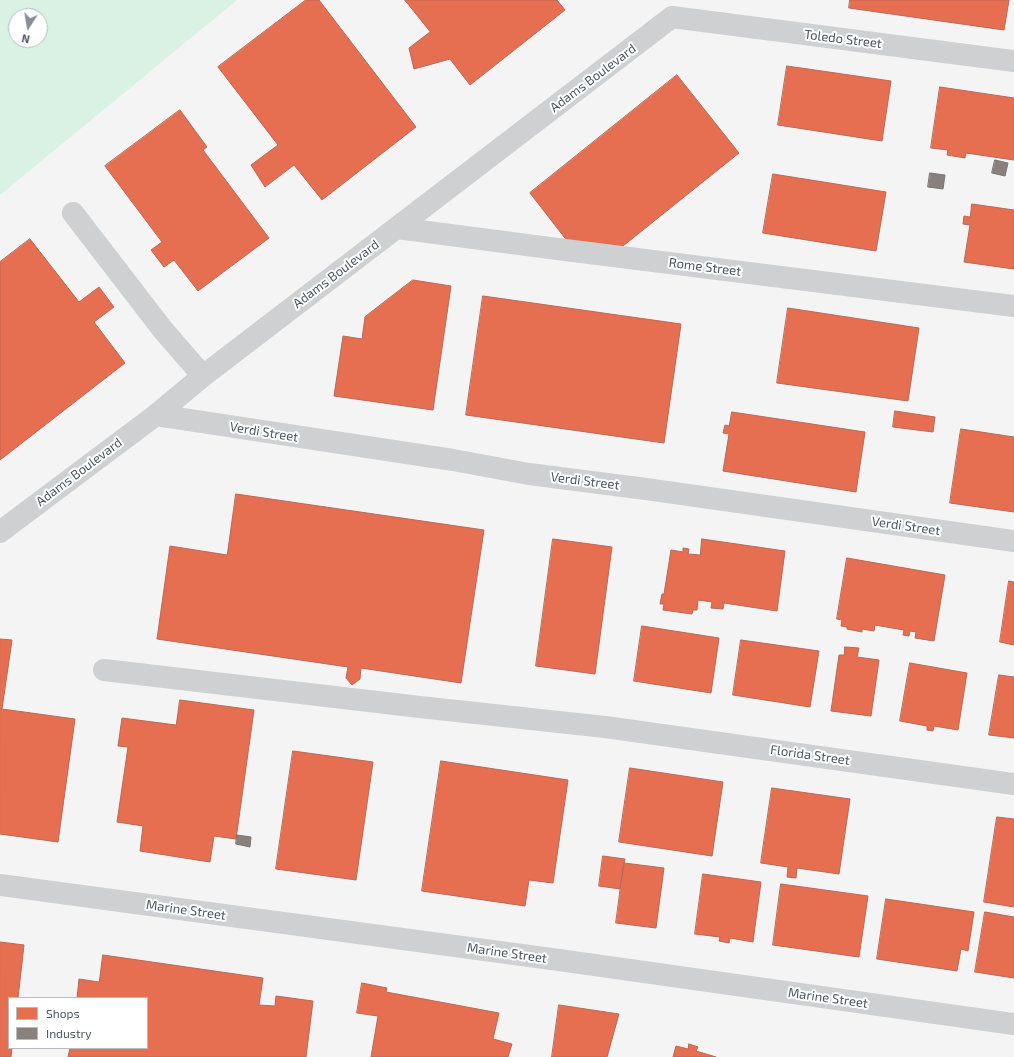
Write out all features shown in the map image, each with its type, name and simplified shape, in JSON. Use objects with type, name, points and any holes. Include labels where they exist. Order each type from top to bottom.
[{"type":"street","name":"Toledo Street","points":[[672,17],[1014,62]]},
{"type":"street","name":"Adams Boulevard","points":[[0,532],[156,415],[204,376],[672,17]]},
{"type":"street","points":[[73,213],[163,330],[204,376]]},
{"type":"street","name":"Rome Street","points":[[397,228],[1014,306]]},
{"type":"street","name":"Verdi Street","points":[[156,415],[453,460],[529,474],[1014,541]]},
{"type":"street","name":"Florida Street","points":[[104,670],[605,727],[1014,784]]},
{"type":"street","name":"Marine Street","points":[[0,885],[559,960],[1014,1024]]},
{"type":"green space","points":[[0,0],[237,0],[0,195]]},
{"type":"building: Shops","points":[[306,0],[319,0],[416,127],[322,200],[294,165],[265,187],[251,165],[278,145],[218,67]]},
{"type":"building: Shops","points":[[405,0],[557,0],[565,10],[470,85],[450,59],[414,69],[409,48],[430,32]]},
{"type":"building: Shops","points":[[850,0],[1009,0],[1004,30],[849,8]]},
{"type":"building: Shops","points":[[787,66],[891,81],[882,141],[778,125]]},
{"type":"building: Shops","points":[[677,75],[739,153],[618,250],[568,242],[530,193]]},
{"type":"building: Shops","points":[[940,87],[1014,98],[1014,160],[966,153],[965,158],[947,155],[948,150],[931,148]]},
{"type":"building: Shops","points":[[180,110],[207,147],[203,150],[269,238],[198,291],[174,260],[164,267],[151,250],[162,242],[105,166]]},
{"type":"building: Shops","points":[[773,174],[886,192],[876,251],[763,233]]},
{"type":"building: Shops","points":[[972,204],[1014,210],[1014,269],[964,262],[970,225],[963,224],[964,216],[970,217]]},
{"type":"building: Shops","points":[[30,239],[79,302],[99,287],[114,307],[94,322],[125,363],[0,460],[0,262]]},
{"type":"building: Shops","points":[[413,280],[451,286],[433,410],[334,396],[343,336],[362,339],[365,317]]},
{"type":"building: Shops","points":[[483,296],[681,324],[664,443],[466,415]]},
{"type":"building: Shops","points":[[788,308],[919,328],[908,401],[777,383]]},
{"type":"building: Shops","points":[[895,411],[935,417],[933,432],[893,427]]},
{"type":"building: Shops","points":[[732,412],[865,432],[856,492],[723,471],[729,434],[723,433],[725,425],[729,426]]},
{"type":"building: Shops","points":[[961,429],[1014,437],[1014,512],[950,503]]},
{"type":"building: Shops","points":[[236,494],[484,530],[461,683],[361,668],[360,679],[352,685],[346,678],[348,667],[157,639],[170,546],[227,555]]},
{"type":"building: Shops","points":[[553,539],[612,547],[595,674],[536,666]]},
{"type":"building: Shops","points":[[702,539],[785,551],[777,611],[724,603],[723,609],[711,608],[712,602],[698,600],[697,610],[693,610],[692,614],[663,610],[664,604],[660,604],[662,594],[664,594],[671,550],[683,552],[683,548],[689,549],[688,554],[700,555]]},
{"type":"building: Shops","points":[[847,558],[945,575],[934,641],[915,638],[916,632],[910,631],[909,636],[903,635],[904,630],[875,625],[874,631],[862,629],[862,632],[847,629],[847,627],[841,626],[842,620],[837,619]]},
{"type":"building: Shops","points":[[1009,581],[1014,582],[1014,645],[1000,642]]},
{"type":"building: Shops","points":[[642,626],[719,638],[711,693],[634,681]]},
{"type":"building: Shops","points":[[0,639],[12,640],[2,709],[75,719],[58,842],[0,834]]},
{"type":"building: Shops","points":[[741,640],[819,651],[810,707],[733,695]]},
{"type":"building: Shops","points":[[845,647],[859,648],[857,657],[879,660],[871,716],[831,711],[839,655],[844,655]]},
{"type":"building: Shops","points":[[910,663],[967,673],[958,730],[934,726],[933,731],[927,730],[927,726],[900,721]]},
{"type":"building: Shops","points":[[999,675],[1014,677],[1014,738],[989,735]]},
{"type":"building: Shops","points":[[180,700],[254,710],[236,839],[214,836],[210,862],[140,851],[143,826],[117,822],[128,747],[118,746],[122,718],[176,725]]},
{"type":"building: Shops","points":[[293,751],[373,762],[356,880],[276,869]]},
{"type":"building: Shops","points":[[441,761],[568,780],[553,883],[529,880],[525,906],[422,891]]},
{"type":"building: Shops","points":[[630,768],[723,782],[712,856],[619,842]]},
{"type":"building: Shops","points":[[772,788],[850,799],[839,874],[797,868],[796,878],[787,877],[788,867],[761,863]]},
{"type":"building: Shops","points":[[997,817],[1014,819],[1014,907],[984,902]]},
{"type":"building: Shops","points":[[603,856],[625,859],[620,889],[599,886]]},
{"type":"building: Shops","points":[[624,863],[664,868],[656,928],[616,923]]},
{"type":"building: Shops","points":[[703,874],[761,882],[753,942],[730,938],[729,943],[719,941],[720,937],[695,934]]},
{"type":"building: Shops","points":[[781,884],[868,896],[859,957],[773,945]]},
{"type":"building: Shops","points":[[886,899],[974,912],[968,951],[961,949],[957,971],[877,959]]},
{"type":"building: Shops","points":[[985,912],[1014,917],[1014,978],[975,972]]},
{"type":"building: Shops","points":[[0,942],[24,945],[18,997],[8,997],[8,1049],[12,1049],[11,1057],[0,1057]]},
{"type":"building: Shops","points":[[103,955],[263,978],[259,1005],[275,1006],[276,996],[313,1001],[306,1057],[68,1057],[70,1049],[148,1049],[148,997],[77,997],[79,979],[99,982]]},
{"type":"building: Shops","points":[[362,983],[387,988],[386,992],[499,1013],[493,1039],[512,1044],[508,1057],[371,1057],[378,1016],[357,1013]]},
{"type":"building: Shops","points":[[559,1005],[619,1014],[607,1057],[552,1057]]},
{"type":"building: Shops","points":[[689,1044],[698,1047],[696,1051],[716,1057],[673,1057],[676,1046],[688,1049]]},
{"type":"building: Industry","points":[[995,160],[1008,163],[1005,176],[992,173]]},
{"type":"building: Industry","points":[[930,173],[945,175],[943,189],[928,187]]},
{"type":"building: Industry","points":[[237,835],[251,837],[250,847],[236,844]]}]
